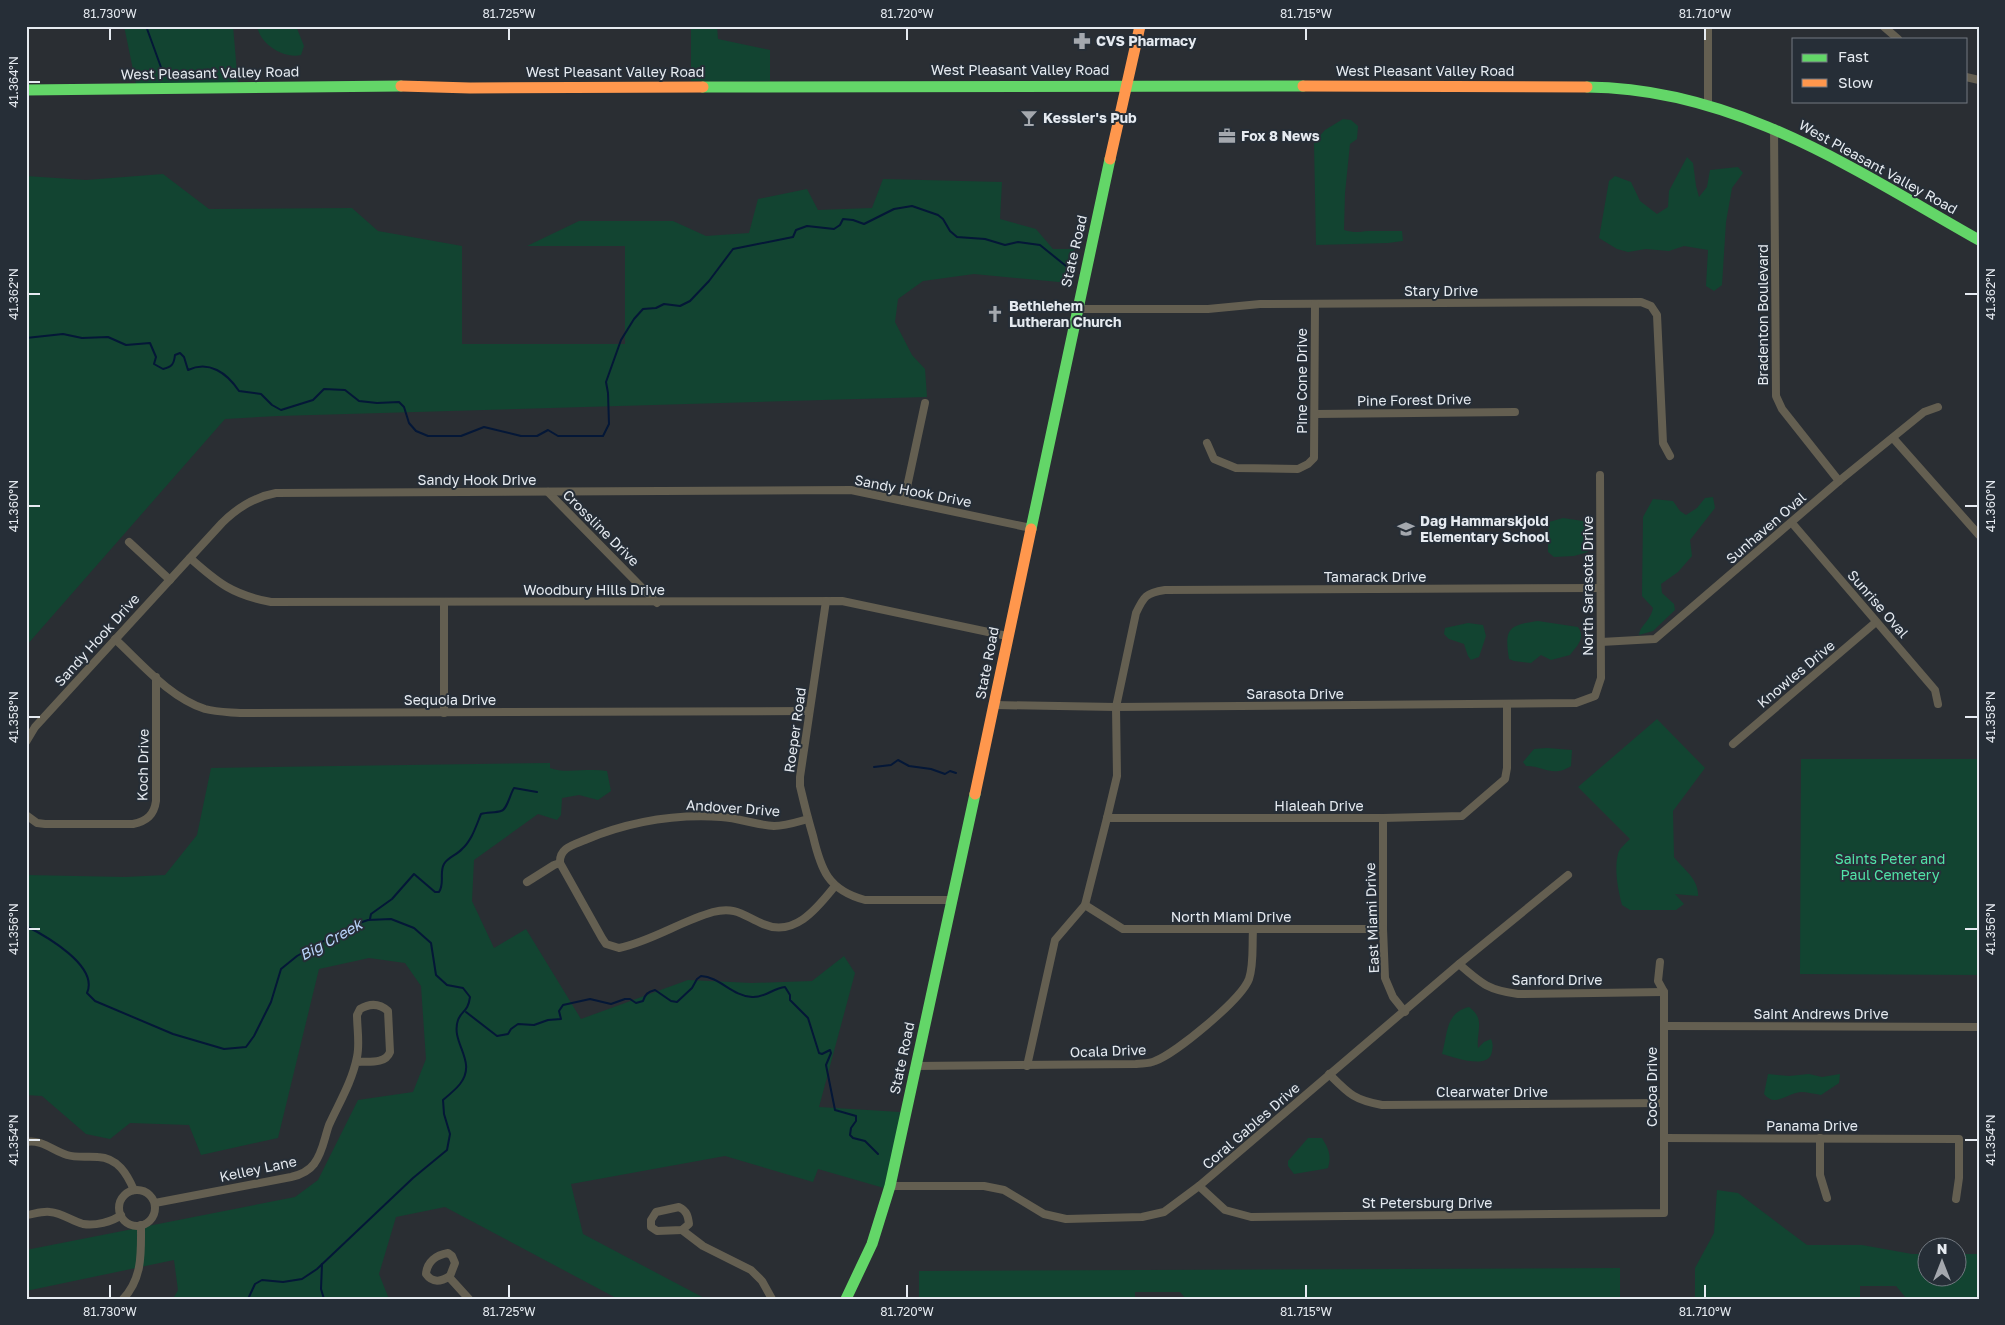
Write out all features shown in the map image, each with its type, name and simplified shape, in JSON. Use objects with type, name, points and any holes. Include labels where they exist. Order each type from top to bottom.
[{"type":"main road","name":"State Road","points":[[846,1299],[874,1242],[882,1221],[941,953],[1077,309],[1140,26]]},
{"type":"main road","name":"West Pleasant Valley Road","points":[[26,90],[181,90],[251,86],[478,88],[1127,85],[1594,87],[1645,91],[1708,104],[1774,128],[1809,144],[1979,240]]},
{"type":"street","points":[[1708,26],[1708,104]]},
{"type":"street","points":[[1883,26],[1897,38]]},
{"type":"street","name":"Bradenton Boulevard","points":[[1774,128],[1776,396],[1782,409],[1839,481]]},
{"type":"street","name":"Stary Drive","points":[[1077,309],[1208,309],[1260,304],[1641,302],[1651,306],[1657,315],[1663,443],[1670,456]]},
{"type":"street","name":"Pine Cone Drive","points":[[1207,443],[1214,459],[1236,468],[1298,469],[1308,464],[1314,458],[1315,304]]},
{"type":"street","points":[[904,500],[925,403]]},
{"type":"street","name":"Sunhaven Oval","points":[[1601,642],[1654,639],[1839,481],[1924,412],[1938,407]]},
{"type":"street","name":"Pine Forest Drive","points":[[1315,414],[1515,412]]},
{"type":"street","points":[[1893,438],[1978,533]]},
{"type":"street","name":"North Sarasota Drive","points":[[1594,696],[1601,678],[1600,476]]},
{"type":"street","name":"Sandy Hook Drive","points":[[26,742],[35,727],[232,513],[242,505],[267,494],[851,490],[1031,528]]},
{"type":"street","name":"Crossline Drive","points":[[548,492],[657,603]]},
{"type":"street","name":"Sunrise Oval","points":[[1792,523],[1935,690],[1938,704]]},
{"type":"street","points":[[130,542],[170,580]]},
{"type":"street","name":"Woodbury Hills Drive","points":[[190,558],[227,588],[262,600],[288,603],[842,601],[1007,636]]},
{"type":"street","name":"Tamarack Drive","points":[[1116,707],[1136,613],[1142,600],[1150,592],[1165,590],[1600,588]]},
{"type":"street","name":"Roeper Road","points":[[826,601],[800,777],[800,786],[821,867],[835,886],[854,897],[865,900],[951,900]]},
{"type":"street","points":[[444,602],[444,713]]},
{"type":"street","name":"Knowles Drive","points":[[1732,744],[1876,622]]},
{"type":"street","name":"Sequoia Drive","points":[[115,639],[171,690],[189,702],[205,709],[223,712],[809,711]]},
{"type":"street","name":"Koch Drive","points":[[27,816],[36,823],[46,824],[134,824],[143,822],[151,816],[156,801],[156,677]]},
{"type":"street","name":"Sarasota Drive","points":[[994,705],[1116,707],[1576,704],[1594,696]]},
{"type":"street","name":"Hialeah Drive","points":[[1107,818],[1383,818],[1462,816],[1505,779],[1507,768],[1507,705]]},
{"type":"street","points":[[1026,1066],[1055,940],[1085,905],[1107,818],[1117,776],[1116,707]]},
{"type":"street","name":"Andover Drive","points":[[560,864],[562,852],[567,847],[617,828],[661,819],[722,817],[776,826],[808,819]]},
{"type":"street","name":"East Miami Drive","points":[[1383,818],[1385,978],[1394,997],[1405,1012]]},
{"type":"street","points":[[527,882],[554,865],[560,864],[602,938],[612,947],[619,948],[706,914],[722,911],[745,914],[768,926],[788,926],[809,916],[835,886]]},
{"type":"street","name":"Coral Gables Drive","points":[[890,1186],[984,1186],[1004,1190],[1044,1214],[1066,1219],[1142,1217],[1164,1212],[1199,1186],[1459,964],[1568,875]]},
{"type":"street","name":"North Miami Drive","points":[[1085,905],[1123,929],[1383,929]]},
{"type":"street","name":"Ocala Drive","points":[[915,1066],[1026,1066],[1153,1062],[1171,1053],[1242,992],[1252,969],[1253,930]]},
{"type":"street","name":"Cocoa Drive","points":[[1660,962],[1658,981],[1664,992],[1664,1213]]},
{"type":"street","name":"Sanford Drive","points":[[1459,964],[1482,985],[1497,991],[1518,994],[1664,992]]},
{"type":"street","name":"Kelley Lane","points":[[155,1203],[291,1177],[306,1171],[314,1164],[323,1150],[328,1130],[343,1099],[356,1062],[357,1015],[360,1009],[374,1004],[383,1006],[388,1011],[390,1052],[388,1058],[384,1061],[356,1062]]},
{"type":"street","name":"Saint Andrews Drive","points":[[1664,1026],[1979,1027]]},
{"type":"street","name":"Clearwater Drive","points":[[1329,1074],[1346,1091],[1362,1102],[1382,1105],[1664,1104]]},
{"type":"street","name":"Panama Drive","points":[[1664,1138],[1959,1139],[1959,1178],[1956,1199]]},
{"type":"street","points":[[1820,1138],[1820,1175],[1827,1198]]},
{"type":"street","points":[[26,1142],[44,1143],[64,1154],[75,1157],[104,1157],[127,1173],[134,1190]]},
{"type":"street","name":"St Petersburg Drive","points":[[1199,1186],[1225,1210],[1252,1217],[1664,1213]]},
{"type":"street","points":[[134,1190],[144,1191],[153,1198],[155,1203],[154,1214],[146,1223],[141,1225],[129,1224],[121,1215],[119,1205],[128,1192],[134,1190]]},
{"type":"street","points":[[682,1230],[689,1224],[688,1215],[685,1210],[679,1207],[656,1212],[651,1220],[652,1227],[657,1232],[682,1230],[703,1246],[751,1270],[762,1281],[772,1299]]},
{"type":"street","points":[[26,1215],[49,1212],[61,1214],[84,1224],[98,1224],[116,1220],[121,1215]]},
{"type":"street","points":[[123,1299],[131,1291],[141,1264],[141,1225]]},
{"type":"street","points":[[449,1276],[469,1299]]},
{"type":"green space","points":[[124,26],[233,26],[238,84],[136,84]]},
{"type":"green space","points":[[257,26],[296,26],[304,46],[301,55],[287,55],[273,49],[263,39]]},
{"type":"green space","points":[[691,26],[717,26],[718,39],[770,50],[770,81],[691,81]]},
{"type":"green space","points":[[1343,119],[1351,120],[1358,126],[1357,139],[1350,144],[1345,193],[1344,230],[1351,232],[1402,231],[1403,241],[1316,245],[1314,142],[1325,130]]},
{"type":"green space","points":[[1687,157],[1693,163],[1699,197],[1707,187],[1710,170],[1738,167],[1743,173],[1732,188],[1726,222],[1722,285],[1714,291],[1706,286],[1708,250],[1684,246],[1669,251],[1646,249],[1628,252],[1617,249],[1599,238],[1609,181],[1615,176],[1631,182],[1640,201],[1657,214],[1668,207],[1669,191]]},
{"type":"green space","points":[[163,174],[209,209],[352,208],[378,231],[462,246],[462,344],[625,344],[625,246],[527,246],[579,221],[673,221],[706,236],[749,233],[758,199],[807,189],[818,210],[872,208],[883,179],[1002,182],[1000,219],[1036,229],[1053,249],[1074,249],[1070,283],[974,274],[923,281],[898,299],[895,322],[912,355],[925,369],[927,397],[225,419],[26,646],[26,176],[86,180]]},
{"type":"green space","points":[[1713,497],[1715,508],[1690,540],[1692,556],[1678,572],[1661,584],[1662,593],[1674,604],[1675,610],[1653,631],[1639,635],[1653,608],[1642,596],[1643,517],[1653,499],[1673,501],[1680,511],[1686,515],[1697,508],[1705,498]]},
{"type":"green space","points":[[1563,518],[1583,521],[1589,535],[1588,552],[1574,556],[1554,557],[1548,552],[1549,522]]},
{"type":"green space","points":[[1538,621],[1578,627],[1581,635],[1580,642],[1570,655],[1551,660],[1541,655],[1531,663],[1509,659],[1507,641],[1511,630],[1521,624]]},
{"type":"green space","points":[[1468,623],[1483,625],[1486,636],[1479,657],[1471,660],[1464,644],[1449,639],[1444,634],[1445,628]]},
{"type":"green space","points":[[1657,719],[1705,768],[1673,811],[1674,857],[1693,879],[1698,890],[1698,896],[1675,894],[1684,904],[1676,910],[1630,910],[1622,905],[1616,867],[1619,852],[1630,839],[1578,787]]},
{"type":"green space","points":[[1534,749],[1572,750],[1571,766],[1559,771],[1553,771],[1526,766],[1523,762]]},
{"type":"green space","name":"Saints Peter and Paul Cemetery","points":[[1801,759],[1979,759],[1979,975],[1800,974]]},
{"type":"green space","points":[[550,763],[550,768],[556,770],[607,771],[611,791],[598,800],[579,795],[562,798],[561,815],[557,820],[538,814],[474,860],[472,901],[494,948],[526,929],[581,1019],[688,980],[752,983],[812,981],[844,956],[855,973],[819,1107],[900,1112],[895,1151],[884,1188],[818,1169],[813,1182],[725,1156],[571,1184],[583,1234],[706,1299],[618,1299],[445,1207],[396,1217],[379,1274],[389,1299],[173,1299],[178,1290],[174,1260],[26,1291],[26,1250],[295,1197],[318,1180],[358,1100],[413,1092],[426,1059],[421,986],[405,963],[369,958],[319,969],[278,1138],[201,1155],[189,1125],[130,1123],[110,1139],[86,1134],[42,1096],[26,1095],[26,875],[125,877],[165,875],[197,835],[211,768]]},
{"type":"green space","points":[[1469,1007],[1479,1021],[1478,1048],[1484,1042],[1491,1039],[1493,1045],[1490,1057],[1478,1062],[1442,1054],[1451,1019],[1461,1010]]},
{"type":"green space","points":[[1768,1074],[1789,1076],[1809,1074],[1822,1077],[1840,1074],[1839,1083],[1821,1095],[1801,1092],[1772,1100],[1764,1094]]},
{"type":"green space","points":[[1308,1138],[1322,1138],[1329,1152],[1328,1168],[1294,1174],[1288,1166],[1288,1161]]},
{"type":"green space","points":[[1717,1190],[1738,1193],[1807,1245],[1862,1245],[1918,1254],[1918,1288],[1968,1288],[1968,1254],[1979,1254],[1979,1299],[1907,1299],[1896,1286],[1860,1286],[1860,1299],[1695,1299],[1695,1268],[1714,1233]]},
{"type":"green space","points":[[1620,1268],[1620,1299],[1553,1299],[1552,1297],[1186,1299],[1180,1292],[1135,1292],[1135,1299],[919,1299],[919,1271]]},
{"type":"waterway","points":[[146,26],[162,70]]},
{"type":"waterway","points":[[26,338],[63,334],[82,338],[108,337],[126,345],[150,343],[156,357],[154,364],[163,369],[170,366],[175,355],[180,353],[184,357],[188,370],[196,367],[217,370],[229,379],[239,391],[261,394],[272,405],[281,410],[313,400],[324,389],[345,390],[359,401],[377,403],[399,402],[404,407],[409,423],[416,431],[428,436],[461,436],[484,427],[521,436],[537,436],[548,430],[558,436],[603,436],[609,424],[606,382],[621,340],[634,319],[643,309],[656,308],[664,304],[680,306],[690,301],[709,281],[733,249],[793,237],[796,230],[807,226],[834,229],[840,225],[843,219],[864,224],[894,209],[912,206],[938,215],[957,237],[985,239],[1005,245],[1018,242],[1040,245],[1066,266]]},
{"type":"waterway","points":[[874,767],[891,765],[898,760],[909,766],[931,769],[945,774],[950,771],[956,773]]},
{"type":"waterway","points":[[370,919],[371,914],[392,899],[414,874],[435,892],[439,892],[442,885],[444,864],[460,851],[468,841],[481,814],[503,810],[514,788],[537,792]]},
{"type":"waterway","name":"Big Creek","points":[[26,926],[57,944],[78,963],[89,983],[87,993],[95,1001],[173,1034],[224,1049],[246,1047],[254,1036],[271,1002],[281,969],[297,956],[351,926],[368,920],[391,919],[414,928],[431,943],[436,975],[447,985],[463,988],[470,997],[468,1006],[458,1020],[457,1028],[457,1036],[465,1060],[465,1076],[460,1084],[443,1100],[444,1114],[450,1134],[447,1150],[413,1178],[317,1269],[302,1279],[283,1282],[262,1280],[255,1284],[248,1299]]},
{"type":"waterway","points":[[466,1012],[497,1036],[508,1034],[518,1024],[534,1025],[548,1020],[561,1019],[559,1011],[563,1005],[590,999],[611,1004],[630,999],[636,1003],[643,1001],[647,994],[655,990],[671,1001],[677,1002],[692,988],[701,976],[708,977],[738,993],[752,997],[761,996],[785,987],[790,995],[790,1000],[808,1018],[819,1053],[822,1054],[830,1050],[831,1053],[826,1065],[835,1110],[856,1116],[856,1121],[851,1128],[850,1135],[853,1138],[865,1141],[878,1154]]},
{"type":"waterway","points":[[322,1264],[321,1289],[324,1299]]},
{"type":"traffic: fast","points":[[26,90],[401,86]]},
{"type":"traffic: fast","points":[[703,87],[1303,86]]},
{"type":"traffic: fast","points":[[1587,87],[1641,91],[1693,101],[1743,117],[1840,161],[1979,240]]},
{"type":"traffic: fast","points":[[1031,529],[1110,159]]},
{"type":"traffic: fast","points":[[846,1299],[872,1244],[890,1186],[975,794]]},
{"type":"traffic: slow","points":[[1110,159],[1140,26]]},
{"type":"traffic: slow","points":[[401,86],[470,88],[703,87]]},
{"type":"traffic: slow","points":[[1303,86],[1587,87]]},
{"type":"traffic: slow","points":[[975,794],[1031,529]]},
{"type":"place","name":"CVS Pharmacy","points":[[1082,41]]},
{"type":"place","name":"Kessler's Pub","points":[[1029,118]]},
{"type":"place","name":"Fox 8 News","points":[[1227,136]]},
{"type":"place","name":"Bethlehem Lutheran Church","points":[[995,314]]},
{"type":"place","name":"Dag Hammarskjold Elementary School","points":[[1406,529]]}]
